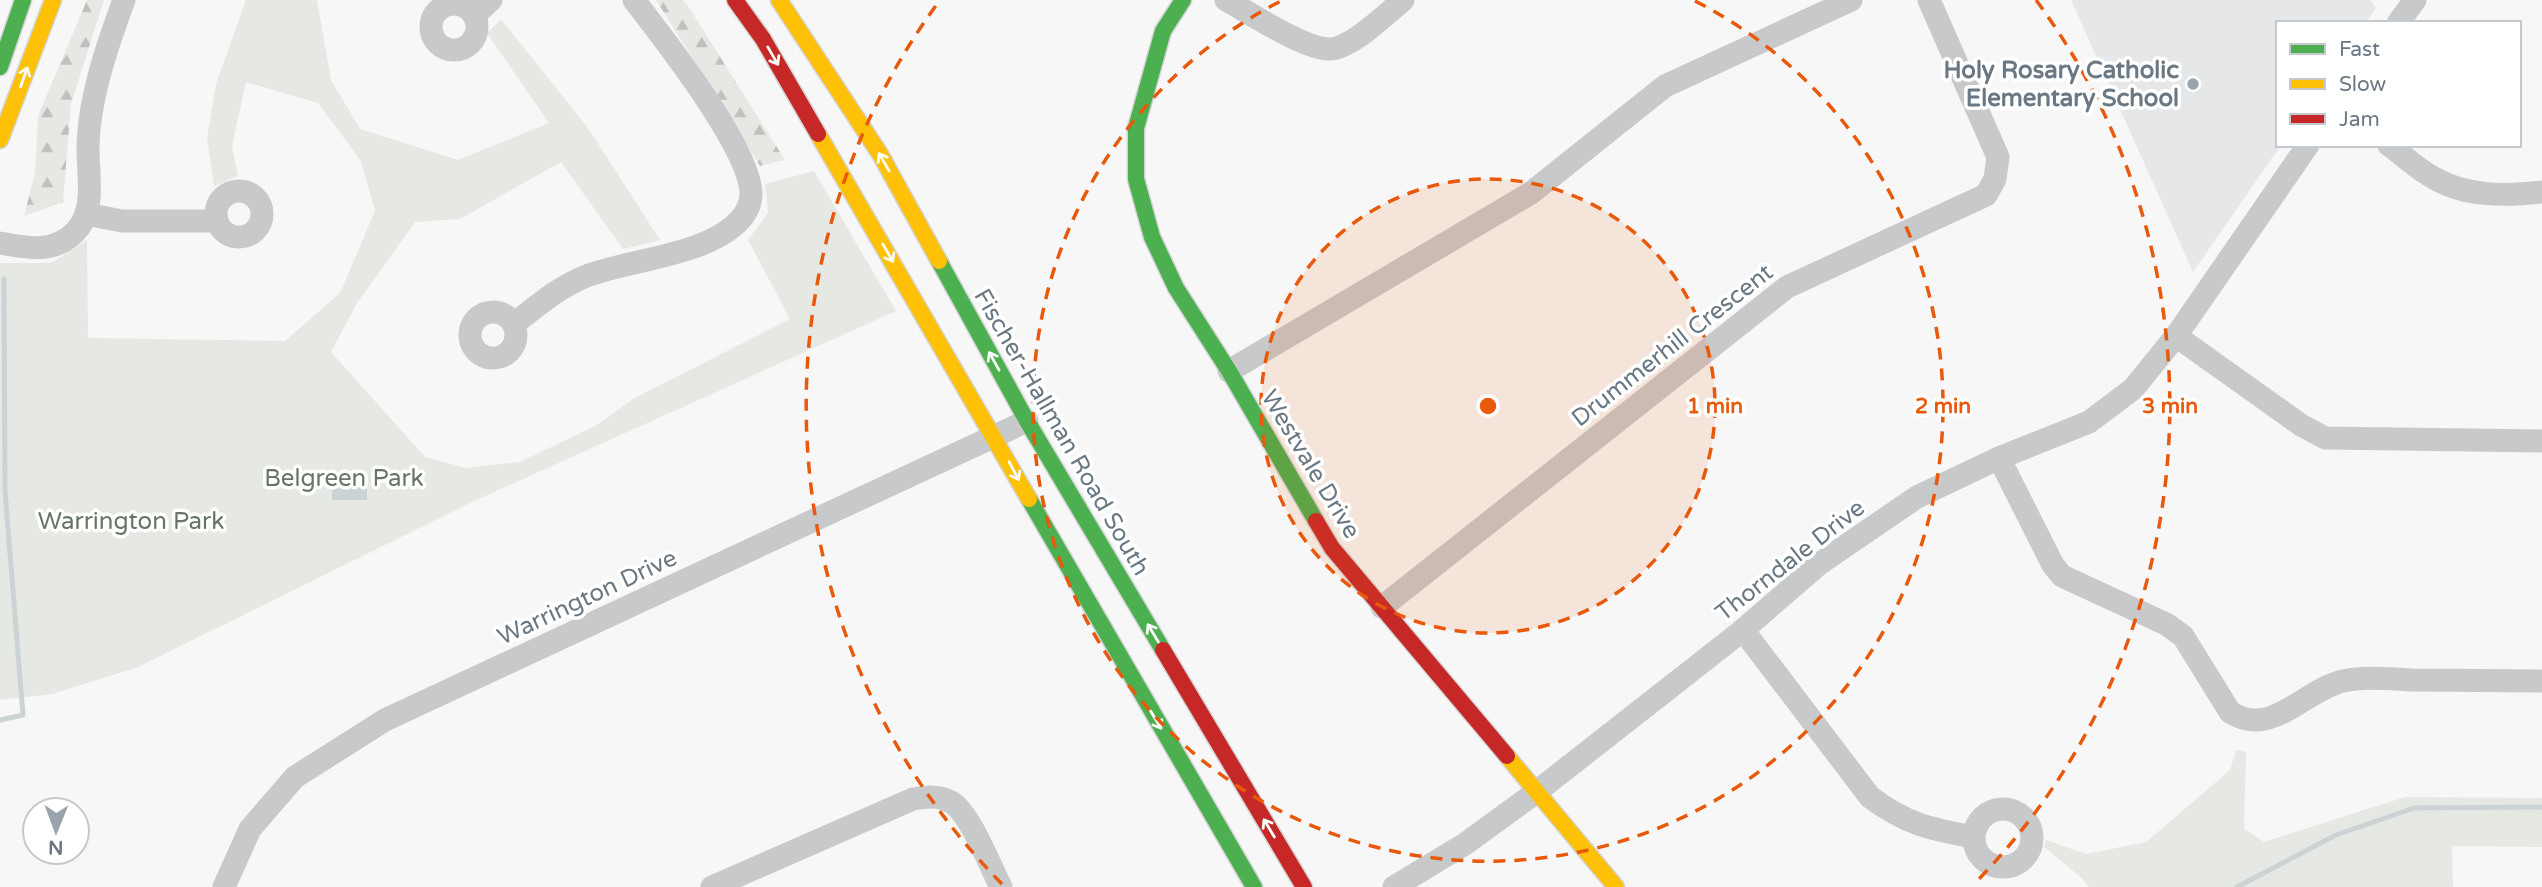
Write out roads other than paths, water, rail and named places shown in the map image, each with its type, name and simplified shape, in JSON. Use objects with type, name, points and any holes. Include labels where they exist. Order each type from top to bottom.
[{"type":"main road","points":[[0,67],[23,0]]},
{"type":"main road","points":[[0,140],[53,0]]},
{"type":"main road","points":[[735,0],[763,39],[995,436],[1059,556],[1254,887]]},
{"type":"main road","name":"Fischer-Hallman Road South","points":[[779,0],[880,154],[1027,421],[1304,887]]},
{"type":"main road","name":"Westvale Drive","points":[[1183,0],[1163,31],[1145,86],[1136,128],[1136,179],[1152,237],[1176,288],[1229,370],[1332,548],[1616,887]]},
{"type":"street","points":[[0,243],[42,249],[57,245],[76,232],[86,214],[88,146],[96,89],[124,0]]},
{"type":"street","points":[[474,16],[491,0]]},
{"type":"street","points":[[514,324],[557,290],[588,276],[698,246],[729,229],[743,217],[749,205],[751,194],[745,167],[672,49],[634,0]]},
{"type":"street","points":[[1226,0],[1307,43],[1331,49],[1358,37],[1403,0]]},
{"type":"street","points":[[1229,370],[1531,193],[1665,86],[1852,0]]},
{"type":"street","name":"Drummerhill Crescent","points":[[1382,607],[1787,287],[1986,195],[1995,179],[1998,157],[1929,0]]},
{"type":"street","points":[[2399,21],[2415,0]]},
{"type":"street","name":"Thorndale Drive","points":[[1394,887],[1465,844],[1535,793],[1742,630],[1819,564],[1917,497],[1998,458],[2089,422],[2133,389],[2176,336],[2307,147]]},
{"type":"street","points":[[2392,147],[2434,179],[2462,189],[2485,194],[2542,192]]},
{"type":"street","points":[[86,214],[122,221],[217,221]]},
{"type":"street","points":[[2176,336],[2301,425],[2325,438],[2542,441]]},
{"type":"street","name":"Warrington Drive","points":[[224,887],[250,829],[295,777],[384,720],[1027,421]]},
{"type":"street","points":[[1998,458],[2053,565],[2062,576],[2166,624],[2183,636],[2230,712],[2242,719],[2260,721],[2275,717],[2325,688],[2355,679],[2542,681]]},
{"type":"street","points":[[1742,630],[1870,797],[1896,816],[1925,828],[1973,837]]},
{"type":"street","points":[[712,887],[913,799],[933,796],[951,802],[965,817],[1001,887]]},
{"type":"waterway","points":[[0,720],[23,715],[5,491],[4,279]]},
{"type":"waterway","points":[[2237,887],[2336,835],[2414,808],[2542,807]]},
{"type":"place","name":"Holy Rosary Catholic Elementary School","points":[[2193,84]]},
{"type":"park label","name":"Belgreen Park","points":[[344,478]]},
{"type":"park label","name":"Warrington Park","points":[[131,521]]}]
